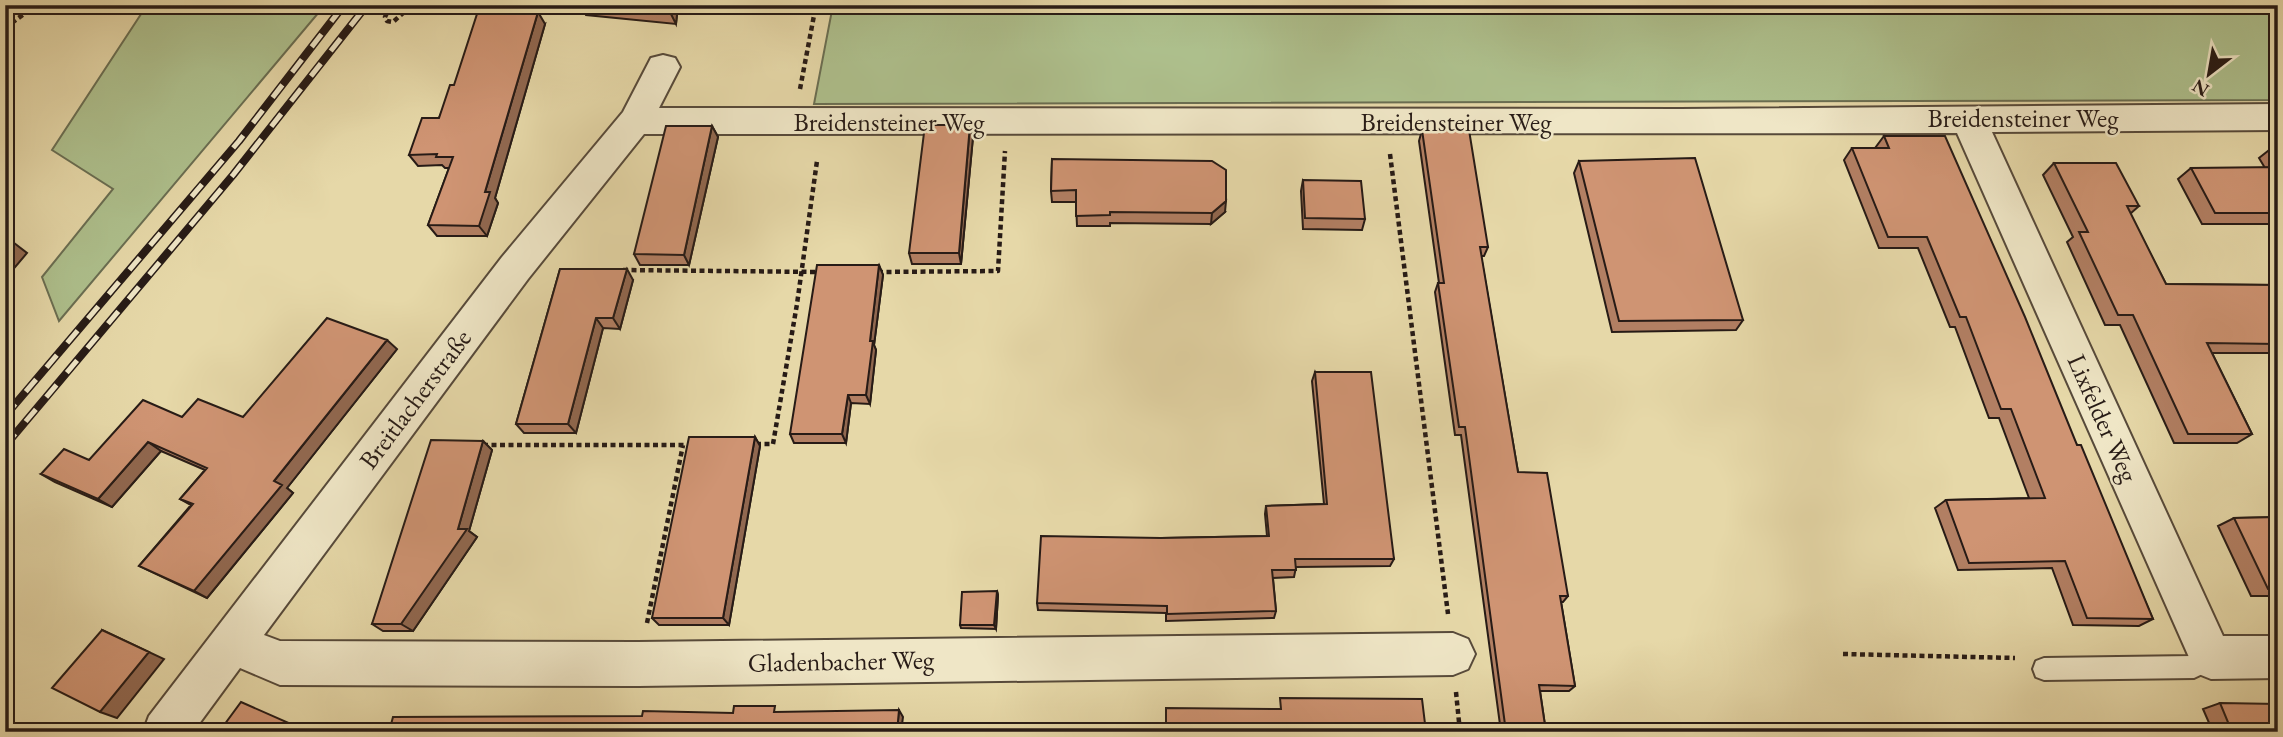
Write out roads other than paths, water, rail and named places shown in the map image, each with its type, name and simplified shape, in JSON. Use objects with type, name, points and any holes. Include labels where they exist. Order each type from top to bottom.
[{"type":"street","name":"Breitlacherstraße","points":[[165,732],[498,290],[635,121],[663,66]]},
{"type":"street","name":"Breidensteiner Weg","points":[[635,121],[1007,123],[2278,117]]},
{"type":"street","name":"Lixfelder Weg","points":[[1968,118],[2211,658]]},
{"type":"street","name":"Gladenbacher Weg","points":[[233,644],[280,663],[638,664],[1453,654]]},
{"type":"street","points":[[2211,658],[2278,657]]},
{"type":"lane","points":[[2044,669],[2194,667],[2211,658]]},
{"type":"railway","points":[[5,416],[239,141],[344,5]]},
{"type":"railway","points":[[5,446],[233,175],[367,5]]}]
